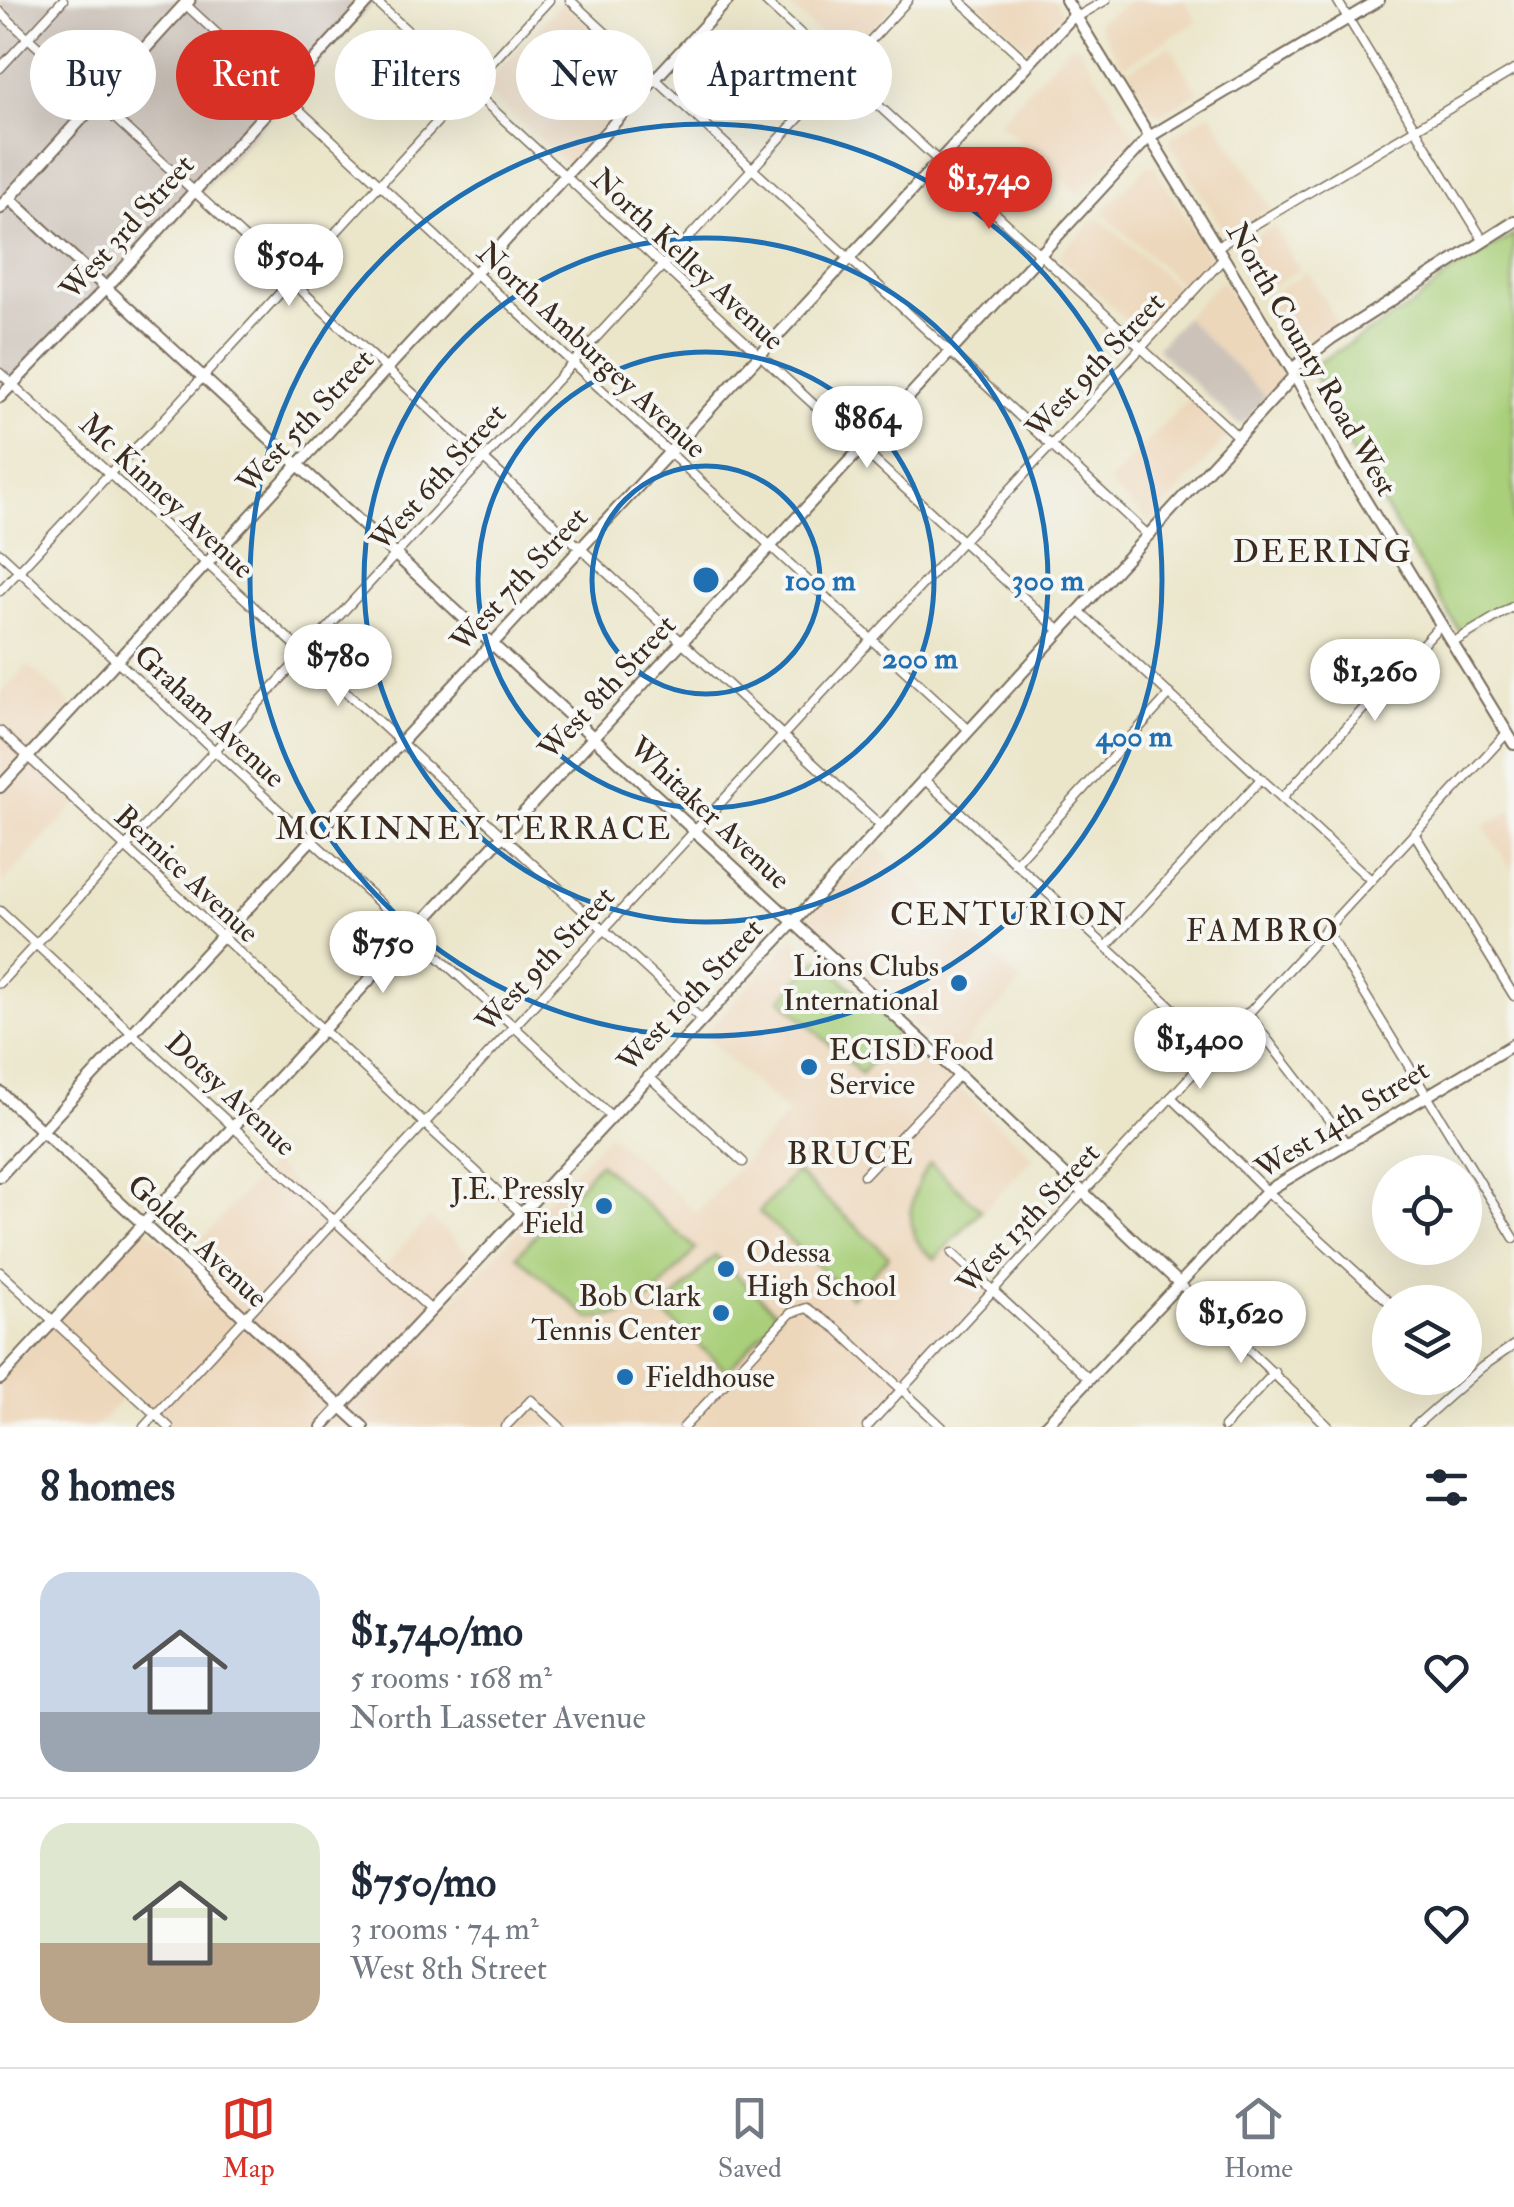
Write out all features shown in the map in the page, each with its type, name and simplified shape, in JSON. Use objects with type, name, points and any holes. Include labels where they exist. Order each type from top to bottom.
[{"type":"main road","points":[[156,36],[187,2]]},
{"type":"main road","points":[[4,203],[79,120]]},
{"type":"street","points":[[0,68],[62,0]]},
{"type":"street","name":"North Kelley Avenue","points":[[371,0],[404,30]]},
{"type":"street","name":"West 3rd Street","points":[[315,59],[371,0]]},
{"type":"street","points":[[496,57],[548,0]]},
{"type":"street","points":[[570,0],[1149,536]]},
{"type":"street","name":"West 5th Street","points":[[0,787],[728,0]]},
{"type":"street","points":[[764,0],[796,30]]},
{"type":"street","name":"West 6th Street","points":[[880,30],[908,0]]},
{"type":"street","points":[[959,0],[1029,64]]},
{"type":"street","name":"North County Road West","points":[[1066,0],[1512,740]]},
{"type":"street","name":"West 7th Street","points":[[0,1176],[1029,64],[1076,16],[1106,0]]},
{"type":"street","points":[[1337,0],[1484,240]]},
{"type":"street","name":"West 8th Street","points":[[0,1379],[1150,137],[1379,0]]},
{"type":"street","name":"North Amburgey Avenue","points":[[187,2],[216,30]]},
{"type":"street","points":[[0,12],[30,41]]},
{"type":"street","name":"West 9th Street","points":[[144,1427],[964,542],[1141,347],[1220,252],[1514,70]]},
{"type":"street","name":"North Kelley Avenue","points":[[496,113],[1060,630]]},
{"type":"street","points":[[892,118],[1238,437]]},
{"type":"street","points":[[115,120],[880,825]]},
{"type":"street","name":"West 3rd Street","points":[[0,397],[106,288],[259,120]]},
{"type":"street","name":"North Amburgey Avenue","points":[[310,120],[968,729]]},
{"type":"street","points":[[0,591],[202,378],[437,120]]},
{"type":"street","name":"West 6th Street","points":[[0,983],[797,120]]},
{"type":"street","name":"Whitaker Avenue","points":[[4,203],[106,288],[959,1075],[1329,1427]]},
{"type":"street","name":"West 10th Street","points":[[322,1427],[1149,536],[1293,372],[1332,338],[1514,222]]},
{"type":"street","name":"Mc Kinney Avenue","points":[[0,373],[700,1019]]},
{"type":"street","name":"Graham Avenue","points":[[0,552],[611,1116]]},
{"type":"street","points":[[1452,643],[1514,606]]},
{"type":"street","points":[[1078,610],[1371,880]]},
{"type":"street","points":[[1282,798],[1441,624]]},
{"type":"street","points":[[1016,864],[1170,694]]},
{"type":"street","name":"Bernice Avenue","points":[[0,732],[521,1212]]},
{"type":"street","name":"West 13th Street","points":[[867,1427],[1414,833],[1512,740]]},
{"type":"street","points":[[923,778],[1215,1047]]},
{"type":"street","points":[[1106,947],[1262,779]]},
{"type":"street","points":[[1414,833],[1514,996]]},
{"type":"street","name":"Dotsy Avenue","points":[[0,911],[431,1310]]},
{"type":"street","points":[[1325,929],[1514,1238]]},
{"type":"street","points":[[1247,1013],[1346,1142]]},
{"type":"street","name":"West 14th Street","points":[[1044,1427],[1267,1191],[1514,1044]]},
{"type":"street","points":[[864,1175],[959,1075]]},
{"type":"street","points":[[648,1076],[743,1162]]},
{"type":"street","name":"Golder Avenue","points":[[0,1092],[363,1427]]},
{"type":"street","points":[[1171,1097],[1372,1287]]},
{"type":"street","points":[[952,1253],[1089,1379]]},
{"type":"street","points":[[0,1272],[168,1427]]},
{"type":"street","points":[[684,1427],[791,1313],[807,1308],[837,1329],[942,1427]]},
{"type":"street","points":[[1414,1427],[1482,1367],[1514,1345]]},
{"type":"street","points":[[1224,1427],[1275,1372]]},
{"type":"street","points":[[505,1427],[531,1400],[560,1427]]},
{"type":"shaded area","points":[[0,0],[376,0],[349,30],[335,30],[335,45],[315,67],[315,30],[176,30],[176,120],[267,120],[103,301],[0,397]]},
{"type":"shaded area","points":[[783,0],[900,0],[872,30],[816,30]]},
{"type":"shaded area","points":[[976,0],[1054,0],[1062,13],[1032,47],[1026,47]]},
{"type":"shaded area","points":[[1134,0],[1184,0],[1197,22],[1123,66],[1097,22]]},
{"type":"shaded area","points":[[562,2],[593,30],[536,30]]},
{"type":"shaded area","points":[[1071,44],[1078,46],[1134,134],[1079,194],[998,122]]},
{"type":"shaded area","points":[[1170,46],[1198,92],[1161,114],[1153,112],[1127,71]]},
{"type":"shaded area","points":[[516,51],[516,117],[496,99],[496,73]]},
{"type":"shaded area","points":[[1211,113],[1271,208],[1229,232],[1224,231],[1170,143],[1171,137]]},
{"type":"shaded area","points":[[519,120],[611,120],[569,166]]},
{"type":"shaded area","points":[[1148,165],[1155,167],[1211,260],[1212,264],[1187,290],[1102,212]]},
{"type":"shaded area","points":[[1098,217],[1183,292],[1146,334],[1141,334],[1060,258]]},
{"type":"shaded area","points":[[1274,226],[1299,270],[1261,293],[1237,253],[1239,247]]},
{"type":"shaded area","points":[[1308,272],[1337,323],[1308,348],[1301,348],[1265,297]]},
{"type":"shaded area","points":[[1220,281],[1282,373],[1281,381],[1266,397],[1185,317]]},
{"type":"shaded area","points":[[1185,317],[1266,397],[1243,424],[1238,424],[1158,350]]},
{"type":"shaded area","points":[[1190,397],[1229,435],[1150,523],[1108,483]]},
{"type":"shaded area","points":[[28,665],[74,707],[28,757],[77,803],[0,886],[0,695]]},
{"type":"shaded area","points":[[1514,809],[1514,870],[1512,871],[1484,826]]},
{"type":"shaded area","points":[[877,846],[1022,982],[951,1059],[804,921]]},
{"type":"shaded area","points":[[794,937],[1034,1157],[949,1247],[992,1290],[867,1427],[168,1427],[130,1391],[96,1427],[0,1427],[0,1377],[142,1223],[183,1260],[271,1163],[384,1267],[430,1217],[477,1261],[431,1311],[437,1316],[609,1134],[697,1213],[788,1114],[703,1035]]},
{"type":"green space","points":[[1514,235],[1514,600],[1460,632],[1352,453],[1311,367],[1413,305],[1450,273]]},
{"type":"green space","points":[[819,958],[899,1032],[861,1074],[781,999]]},
{"type":"green space","name":"J.E. Pressly Field","points":[[599,1163],[696,1249],[651,1298],[623,1315],[590,1319],[517,1256]]},
{"type":"green space","points":[[930,1163],[981,1210],[935,1259],[916,1238],[911,1213],[917,1187]]},
{"type":"green space","points":[[796,1172],[889,1256],[851,1297],[759,1212]]},
{"type":"green space","name":"Bob Clark Tennis Center","points":[[715,1255],[779,1315],[727,1371],[662,1312]]},
{"type":"place","name":"Lions Clubs International","points":[[959,983]]},
{"type":"place","name":"ECISD Food Service","points":[[809,1067]]},
{"type":"place","name":"J.E. Pressly Field","points":[[604,1206]]},
{"type":"place","name":"Odessa High School","points":[[726,1269]]},
{"type":"place","name":"Bob Clark Tennis Center","points":[[721,1313]]},
{"type":"place","name":"Fieldhouse","points":[[625,1377]]},
{"type":"district","name":"DEERING","points":[[1323,551]]},
{"type":"district","name":"MCKINNEY TERRACE","points":[[474,828]]},
{"type":"district","name":"CENTURION","points":[[1009,914]]},
{"type":"district","name":"FAMBRO","points":[[1263,930]]},
{"type":"district","name":"BRUCE","points":[[851,1153]]}]
